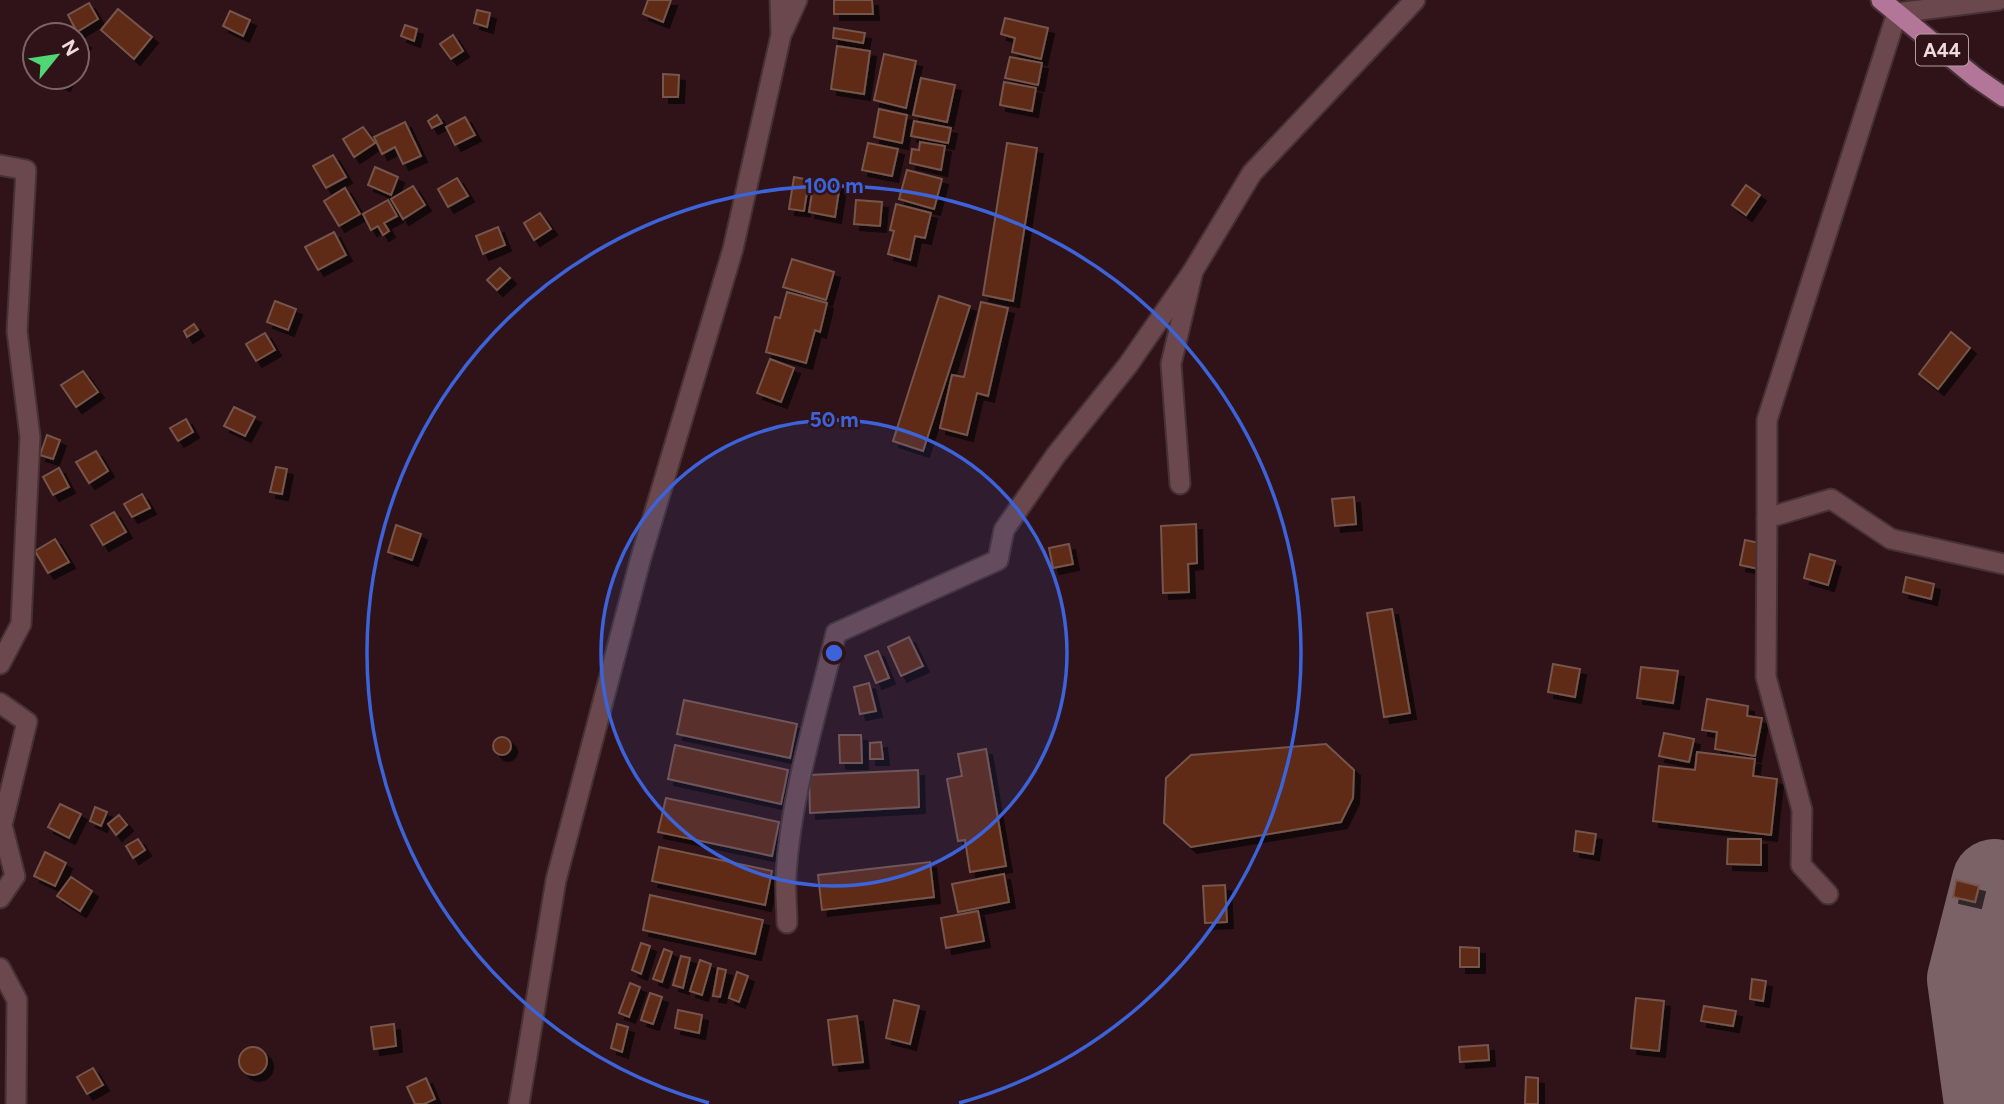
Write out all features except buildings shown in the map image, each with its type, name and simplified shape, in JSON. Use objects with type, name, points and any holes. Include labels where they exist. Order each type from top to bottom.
[{"type":"main road","name":"A44","points":[[1881,0],[1975,77],[2004,97]]},
{"type":"street","points":[[780,0],[781,35]]},
{"type":"street","points":[[519,1104],[556,880],[640,561],[733,249],[781,35],[797,0]]},
{"type":"street","points":[[787,923],[786,875],[794,819],[806,750],[836,633],[998,560],[1004,530],[1056,455],[1128,365],[1194,271],[1252,173],[1415,0]]},
{"type":"street","points":[[1828,894],[1801,865],[1802,810],[1766,677],[1767,420],[1897,13],[1998,0]]},
{"type":"street","points":[[0,165],[26,170],[17,331],[30,437],[22,624],[0,664]]},
{"type":"street","points":[[1180,484],[1171,364],[1194,271]]},
{"type":"street","points":[[1767,518],[1831,499],[1891,540],[2004,564]]},
{"type":"street","points":[[0,703],[27,722],[2,825],[15,876],[0,898]]},
{"type":"street","points":[[0,968],[17,1000],[16,1104]]},
{"type":"taxiway","points":[[1986,1104],[1969,979],[1994,881]]}]
